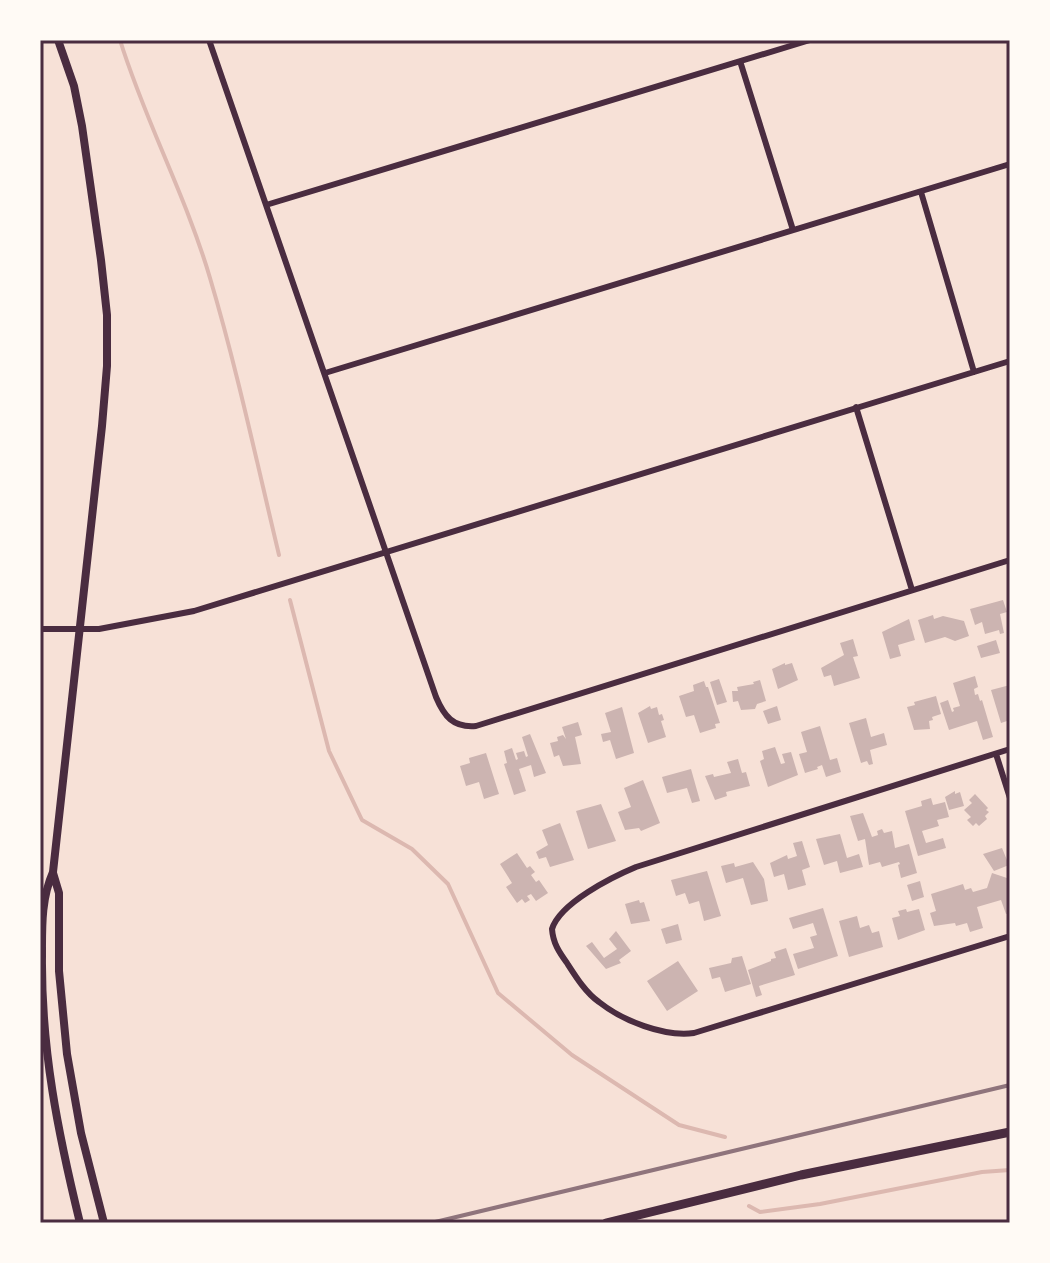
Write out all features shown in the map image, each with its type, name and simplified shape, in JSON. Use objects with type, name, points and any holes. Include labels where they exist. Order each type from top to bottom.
[{"type":"main road","points":[[606,1223],[801,1175],[1010,1132]]},
{"type":"street","points":[[58,40],[70,72],[82,126],[107,315],[102,426],[77,631],[53,872],[45,890],[42,919],[44,1035],[56,1120],[80,1223]]},
{"type":"street","points":[[209,40],[384,551],[442,710],[452,722],[466,727],[476,726],[1010,560]]},
{"type":"street","points":[[266,205],[810,40]]},
{"type":"street","points":[[740,61],[793,230]]},
{"type":"street","points":[[325,373],[1010,164]]},
{"type":"street","points":[[921,192],[974,372]]},
{"type":"street","points":[[40,629],[77,631],[130,625],[194,611],[1010,361]]},
{"type":"street","points":[[856,407],[912,590]]},
{"type":"street","points":[[1010,749],[636,867],[605,882],[576,902],[558,918],[552,929],[557,948],[598,1002],[632,1020],[682,1035],[1010,936]]},
{"type":"street","points":[[996,754],[1010,798]]},
{"type":"street","points":[[53,872],[59,893],[59,971],[67,1054],[81,1133],[104,1223]]},
{"type":"building","points":[[1003,600],[1007,612],[1000,614],[1004,633],[1000,634],[999,630],[985,634],[982,622],[975,625],[970,609]]},
{"type":"building","points":[[933,615],[934,619],[943,616],[964,621],[969,636],[955,641],[945,637],[925,643],[918,620]]},
{"type":"building","points":[[909,619],[915,640],[898,645],[901,656],[890,659],[882,632]]},
{"type":"building","points":[[853,639],[858,656],[853,657],[860,678],[834,686],[831,675],[824,677],[821,668],[844,655],[840,643]]},
{"type":"building","points":[[996,640],[1000,653],[981,658],[977,646]]},
{"type":"building","points":[[792,663],[798,680],[778,689],[772,669]]},
{"type":"building","points":[[975,676],[978,687],[974,689],[975,695],[978,694],[982,700],[993,737],[983,740],[977,721],[949,730],[940,703],[948,700],[954,711],[953,708],[960,706],[953,683]]},
{"type":"building","points":[[719,679],[727,702],[717,705],[710,682]]},
{"type":"building","points":[[760,680],[766,701],[757,704],[755,709],[741,710],[738,701],[733,702],[732,691]]},
{"type":"building","points":[[704,681],[720,723],[715,724],[716,728],[700,733],[694,715],[686,717],[679,696],[694,691],[693,685]]},
{"type":"building","points":[[1010,685],[1009,728],[1007,721],[1001,723],[991,690]]},
{"type":"building","points":[[936,696],[941,714],[929,721],[930,729],[914,730],[907,707]]},
{"type":"building","points":[[650,706],[651,709],[657,707],[659,715],[662,714],[666,737],[648,743],[638,713]]},
{"type":"building","points":[[777,706],[781,720],[768,724],[763,711]]},
{"type":"building","points":[[622,707],[634,753],[616,759],[610,740],[603,742],[601,734],[611,732],[605,713]]},
{"type":"building","points":[[866,718],[871,737],[884,733],[887,745],[870,750],[873,764],[869,765],[867,761],[861,763],[849,723]]},
{"type":"building","points":[[578,722],[582,735],[575,737],[581,764],[563,766],[559,755],[554,757],[550,743],[558,741],[557,737],[563,735],[566,739],[562,727]]},
{"type":"building","points":[[820,726],[830,760],[837,758],[841,772],[826,777],[822,765],[805,773],[799,754],[807,752],[801,732]]},
{"type":"building","points":[[530,734],[546,773],[534,777],[531,765],[519,769],[526,791],[514,795],[504,764],[507,763],[504,751],[512,748],[516,760],[516,753],[524,751],[528,756],[522,737]]},
{"type":"building","points":[[775,747],[781,764],[785,763],[782,754],[791,752],[798,775],[768,787],[760,761],[764,759],[762,751]]},
{"type":"building","points":[[486,753],[499,794],[484,799],[479,782],[466,786],[460,766],[470,763],[469,758]]},
{"type":"building","points":[[738,759],[750,786],[726,792],[727,796],[715,800],[705,776],[731,773],[727,762]]},
{"type":"building","points":[[691,769],[700,801],[692,803],[687,788],[667,793],[662,777]]},
{"type":"building","points":[[643,780],[660,823],[641,831],[639,828],[625,830],[618,812],[631,807],[624,788]]},
{"type":"building","points":[[955,791],[955,794],[960,792],[964,806],[949,810],[945,797]]},
{"type":"building","points":[[975,794],[989,812],[985,816],[987,819],[979,826],[976,823],[973,826],[967,820],[971,817],[964,810],[972,803],[969,800]]},
{"type":"building","points":[[931,798],[933,805],[945,802],[949,817],[937,820],[939,826],[922,831],[926,843],[943,838],[946,848],[918,856],[905,811],[922,806],[921,801]]},
{"type":"building","points":[[601,804],[616,841],[588,849],[576,811]]},
{"type":"building","points":[[863,813],[872,837],[882,829],[884,833],[892,831],[895,848],[909,844],[917,873],[901,878],[899,862],[882,867],[880,862],[869,865],[865,839],[858,841],[850,816]]},
{"type":"building","points":[[560,823],[574,860],[550,867],[546,857],[539,859],[536,852],[548,845],[542,830]]},
{"type":"building","points":[[840,834],[847,858],[859,854],[863,867],[840,873],[837,861],[824,865],[816,839]]},
{"type":"building","points":[[802,841],[810,867],[802,870],[806,885],[788,890],[784,874],[774,877],[770,863],[787,855],[788,859],[797,856],[793,843]]},
{"type":"building","points":[[1002,848],[1009,865],[994,871],[983,854]]},
{"type":"building","points":[[517,853],[527,868],[530,866],[535,872],[531,875],[536,882],[539,880],[548,893],[536,901],[531,894],[527,896],[530,900],[525,903],[522,899],[517,903],[506,887],[512,883],[500,864]]},
{"type":"building","points":[[753,862],[764,879],[768,901],[751,905],[743,878],[726,883],[721,866],[734,863],[735,867]]},
{"type":"building","points":[[707,871],[721,916],[704,921],[699,901],[689,904],[685,893],[676,896],[671,880]]},
{"type":"building","points":[[992,873],[1010,879],[1010,913],[1006,914],[1001,900],[977,907],[983,928],[970,932],[967,923],[934,926],[930,913],[936,911],[931,894],[963,884],[965,890],[971,888],[973,892],[987,888]]},
{"type":"building","points":[[920,881],[924,897],[912,901],[907,885]]},
{"type":"building","points":[[639,900],[640,903],[644,902],[650,921],[631,924],[625,904]]},
{"type":"building","points":[[823,908],[838,956],[798,969],[793,954],[814,948],[810,937],[817,935],[813,923],[793,929],[789,918]]},
{"type":"building","points":[[906,909],[907,912],[919,909],[925,930],[898,940],[892,918],[900,916],[898,911]]},
{"type":"building","points":[[857,916],[860,928],[869,925],[872,933],[879,931],[883,947],[849,957],[839,921]]},
{"type":"building","points":[[678,924],[682,940],[666,944],[661,929]]},
{"type":"building","points":[[616,931],[631,951],[619,960],[621,963],[606,969],[586,946],[592,942],[604,958],[617,949],[609,939]]},
{"type":"building","points":[[786,948],[795,975],[759,986],[762,995],[756,997],[748,970],[771,961],[776,958],[774,952]]},
{"type":"building","points":[[742,956],[751,984],[725,992],[720,977],[712,979],[709,968],[731,963],[732,958]]},
{"type":"building","points":[[678,961],[698,991],[667,1011],[647,981]]},
{"type":"waterway","points":[[120,40],[210,278],[279,555]]},
{"type":"waterway","points":[[290,600],[329,751],[362,820],[412,849],[448,884],[498,993],[572,1055],[679,1125],[725,1137]]},
{"type":"waterway","points":[[749,1206],[760,1212],[820,1204],[982,1172],[1010,1170]]},
{"type":"railway","points":[[431,1223],[1010,1085]]}]
